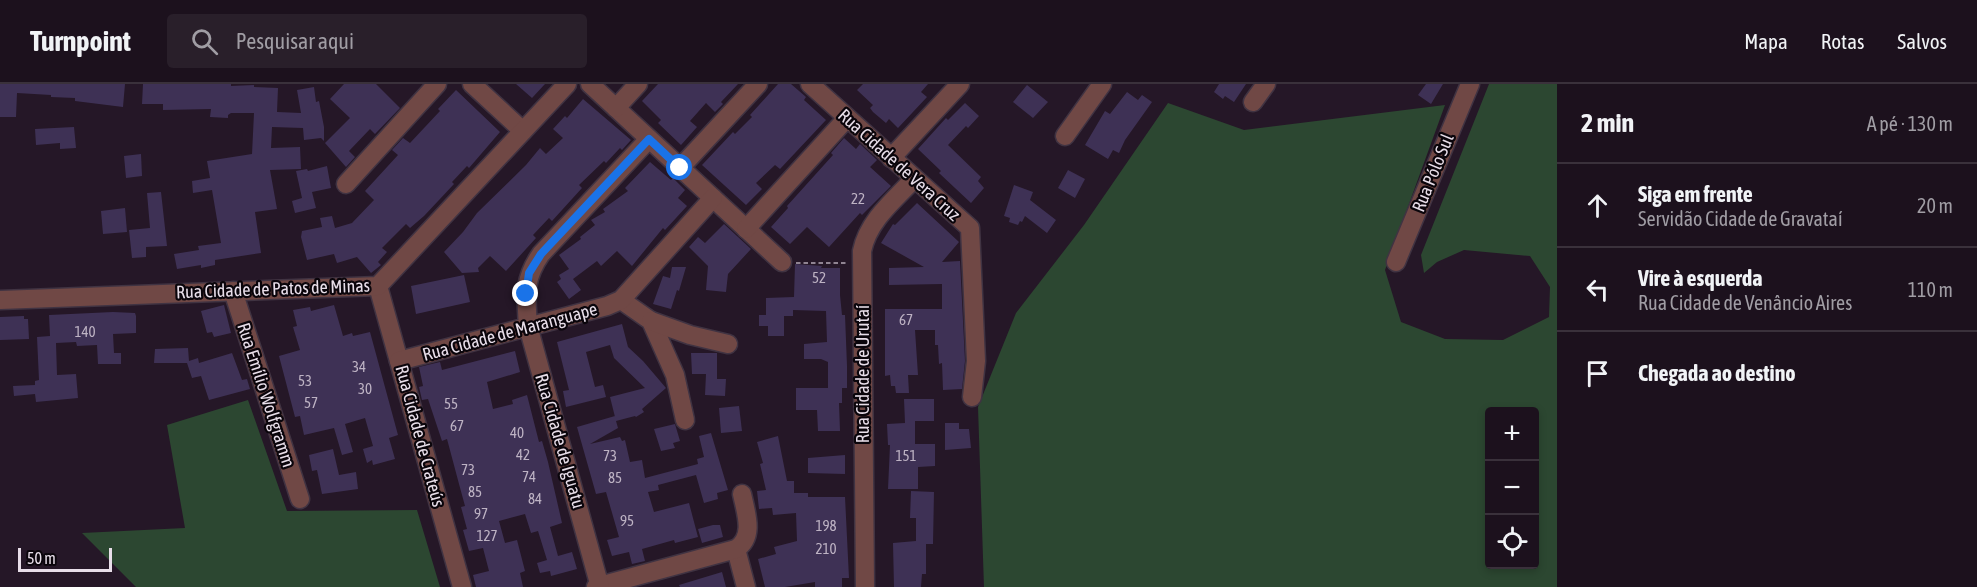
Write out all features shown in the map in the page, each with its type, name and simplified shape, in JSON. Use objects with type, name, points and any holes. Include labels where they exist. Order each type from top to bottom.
[{"type":"street","points":[[346,184],[437,84]]},
{"type":"street","points":[[472,84],[523,131]]},
{"type":"street","name":"Rua Cidade de Patos de Minas","points":[[0,300],[378,285],[567,84]]},
{"type":"street","points":[[590,84],[782,262]]},
{"type":"street","points":[[615,108],[638,84]]},
{"type":"street","points":[[680,168],[758,84]]},
{"type":"street","name":"Rua Cidade de Vera Cruz","points":[[810,84],[830,90],[847,118],[970,228],[976,361],[972,397]]},
{"type":"street","points":[[891,158],[960,84]]},
{"type":"street","points":[[1065,136],[1102,84]]},
{"type":"street","points":[[1253,102],[1266,84]]},
{"type":"street","name":"Rua Pólo Sul","points":[[1396,262],[1470,84]]},
{"type":"street","points":[[746,229],[847,118]]},
{"type":"street","name":"Rua Cidade de Iguatu","points":[[599,587],[528,326],[526,294],[529,273],[541,254],[649,139]]},
{"type":"street","name":"Rua Cidade de Urutaí","points":[[865,587],[863,263],[865,237],[871,226],[914,178]]},
{"type":"street","points":[[713,198],[621,300],[651,321],[728,344]]},
{"type":"street","name":"Rua Cidade de Crateús","points":[[378,285],[462,587]]},
{"type":"street","name":"Rua Emílio Wolfgramm","points":[[233,291],[300,499]]},
{"type":"street","name":"Rua Cidade de Maranguape","points":[[399,361],[607,306],[621,300]]},
{"type":"street","points":[[651,321],[675,375],[685,420]]},
{"type":"street","points":[[599,587],[736,549],[746,539],[748,530],[742,494]]},
{"type":"street","points":[[736,549],[746,587]]},
{"type":"path","points":[[782,262],[863,263]]},
{"type":"green space","points":[[1489,84],[1557,84],[1557,587],[984,587],[978,407],[1016,313],[1084,225],[1168,103],[1244,130],[1445,105],[1385,270],[1401,322],[1445,339],[1503,340],[1549,317],[1550,287],[1530,256],[1464,250],[1437,262],[1424,273],[1421,255]]},
{"type":"green space","points":[[248,400],[287,511],[417,510],[440,587],[136,587],[82,533],[185,528],[167,425]]},
{"type":"building","points":[[0,84],[125,84],[123,107],[75,101],[75,98],[17,93],[16,117],[0,117]]},
{"type":"building","points":[[143,84],[231,84],[231,86],[254,85],[254,87],[278,88],[277,112],[301,113],[297,90],[314,87],[324,127],[324,141],[321,138],[304,140],[303,128],[272,127],[271,148],[300,147],[301,169],[270,170],[277,209],[255,212],[261,253],[215,260],[215,265],[201,268],[201,265],[177,269],[174,254],[199,250],[198,246],[221,243],[212,190],[193,193],[192,181],[210,178],[207,161],[252,154],[254,113],[231,113],[228,118],[210,117],[211,109],[163,110],[163,104],[142,104]]},
{"type":"building","points":[[344,84],[376,84],[400,108],[375,134],[370,129],[349,151],[355,157],[346,167],[325,143],[350,118],[330,99]]},
{"type":"building","points":[[516,84],[545,84],[532,98]]},
{"type":"building","points":[[658,84],[738,84],[715,112],[706,103],[690,121],[697,127],[681,145],[658,123],[661,120],[642,101]]},
{"type":"building","points":[[778,84],[791,84],[806,97],[804,100],[826,120],[780,169],[775,165],[756,183],[762,189],[746,205],[702,165],[733,132],[735,134],[752,117],[750,115]]},
{"type":"building","points":[[863,84],[928,84],[921,92],[927,97],[898,128],[889,119],[886,123],[873,112],[870,108],[873,105],[857,90]]},
{"type":"building","points":[[1219,84],[1246,84],[1234,102],[1225,96],[1223,99],[1214,92]]},
{"type":"building","points":[[1426,84],[1443,84],[1431,104],[1418,95]]},
{"type":"building","points":[[1027,85],[1048,102],[1033,118],[1013,102]]},
{"type":"building","points":[[456,90],[500,132],[469,168],[467,166],[452,182],[454,184],[424,216],[410,228],[406,224],[382,248],[387,252],[378,262],[381,265],[371,273],[357,257],[337,263],[334,254],[307,260],[301,237],[302,231],[322,227],[320,218],[332,216],[335,228],[352,223],[374,200],[365,191],[398,155],[392,150],[403,138],[410,143]]},
{"type":"building","points":[[1127,92],[1138,100],[1142,95],[1152,102],[1125,140],[1119,153],[1113,150],[1108,159],[1085,145],[1105,111],[1110,114]]},
{"type":"building","points":[[583,99],[631,140],[579,185],[582,188],[552,221],[549,218],[533,235],[536,238],[506,271],[490,256],[478,268],[479,272],[462,273],[444,252],[477,213],[540,148],[546,154],[563,138],[553,129],[565,116],[567,118]]},
{"type":"building","points":[[965,103],[979,116],[948,145],[981,177],[978,181],[984,188],[971,203],[939,173],[941,171],[918,149],[946,118],[948,120]]},
{"type":"building","points":[[74,127],[76,148],[60,149],[60,143],[36,145],[35,129]]},
{"type":"building","points":[[844,138],[856,149],[860,144],[877,160],[870,167],[891,186],[862,215],[860,213],[829,247],[807,227],[790,244],[771,227],[833,155],[831,153]]},
{"type":"building","points":[[141,154],[142,176],[126,178],[124,156]]},
{"type":"building","points":[[650,162],[671,180],[673,178],[685,190],[678,198],[687,206],[665,230],[663,228],[632,266],[617,251],[601,266],[597,261],[573,279],[581,290],[569,299],[557,282],[561,279],[559,275],[569,269],[559,255],[595,225],[591,220],[605,212],[603,209],[628,191],[625,188]]},
{"type":"building","points":[[327,166],[331,188],[312,192],[316,208],[295,213],[292,201],[302,198],[296,171],[307,169],[308,171]]},
{"type":"building","points":[[1068,170],[1085,179],[1075,198],[1058,188]]},
{"type":"building","points":[[1014,185],[1033,192],[1030,200],[1056,220],[1047,233],[1025,216],[1018,225],[1009,222],[1010,218],[1004,216]]},
{"type":"building","points":[[161,192],[167,246],[146,247],[146,257],[132,258],[129,230],[150,228],[147,193]]},
{"type":"building","points":[[917,203],[959,242],[942,262],[960,261],[965,361],[962,389],[943,390],[942,363],[939,364],[935,330],[915,330],[918,375],[908,375],[909,393],[896,393],[895,386],[891,386],[890,375],[885,376],[885,309],[942,309],[942,284],[889,285],[889,268],[924,267],[881,243],[893,224],[895,225]]},
{"type":"building","points":[[125,208],[127,232],[103,234],[101,211]]},
{"type":"building","points":[[724,224],[751,249],[728,274],[726,292],[706,290],[708,266],[689,247],[698,237],[705,243]]},
{"type":"building","points":[[795,264],[840,268],[842,315],[845,315],[847,388],[842,388],[842,403],[839,403],[840,431],[818,431],[817,410],[796,410],[796,388],[828,388],[828,362],[821,359],[804,359],[804,344],[827,342],[826,311],[793,310],[793,316],[784,316],[784,336],[768,336],[768,326],[759,326],[759,315],[766,315],[766,298],[794,297]]},
{"type":"building","points":[[672,267],[686,267],[671,309],[653,304],[663,276],[670,278]]},
{"type":"building","points":[[464,275],[470,302],[416,314],[411,286]]},
{"type":"building","points":[[224,305],[231,333],[214,337],[212,332],[207,333],[201,311]]},
{"type":"building","points":[[334,305],[343,336],[370,332],[398,435],[389,438],[395,459],[373,465],[372,460],[367,463],[363,449],[373,446],[365,418],[345,424],[353,452],[342,455],[334,428],[304,435],[300,416],[295,417],[279,356],[300,350],[293,327],[297,326],[293,310],[310,307],[311,311]]},
{"type":"building","points":[[135,313],[136,316],[136,333],[113,334],[114,353],[121,353],[121,364],[98,364],[97,345],[77,346],[76,342],[56,343],[57,375],[76,374],[78,398],[36,402],[35,394],[14,396],[13,386],[35,385],[35,381],[39,380],[37,337],[50,336],[49,315]]},
{"type":"building","points":[[24,316],[24,319],[28,319],[29,339],[0,340],[0,317]]},
{"type":"building","points":[[622,324],[628,347],[666,388],[642,409],[644,412],[636,417],[616,421],[618,428],[590,444],[620,437],[622,441],[625,440],[630,462],[642,460],[645,478],[698,464],[697,459],[704,457],[699,436],[711,433],[728,490],[717,493],[718,499],[704,503],[696,475],[658,485],[659,490],[648,492],[654,512],[689,503],[698,537],[675,543],[674,540],[642,549],[645,561],[632,564],[629,552],[612,556],[607,540],[619,537],[606,492],[596,494],[577,427],[615,416],[610,397],[645,388],[614,358],[610,345],[586,352],[595,387],[603,385],[606,397],[566,407],[563,391],[569,390],[557,342]]},
{"type":"building","points":[[188,348],[189,361],[198,358],[199,363],[232,353],[242,380],[247,379],[250,389],[209,400],[201,376],[192,378],[187,363],[154,363],[155,349]]},
{"type":"building","points":[[515,351],[520,372],[487,382],[493,409],[513,404],[512,400],[527,395],[539,442],[542,441],[548,462],[562,523],[550,527],[558,556],[572,552],[577,569],[551,576],[550,571],[540,573],[537,563],[547,560],[538,531],[531,533],[525,514],[499,521],[505,543],[517,540],[525,571],[520,573],[523,587],[476,587],[473,575],[489,571],[483,548],[469,551],[463,530],[467,529],[461,507],[465,506],[447,439],[442,441],[428,399],[422,400],[419,387],[423,386],[419,367],[440,362],[442,370]]},
{"type":"building","points":[[691,353],[717,353],[717,379],[726,379],[725,396],[705,395],[706,374],[692,374]]},
{"type":"building","points":[[904,399],[934,399],[934,421],[915,421],[915,444],[935,444],[935,466],[918,467],[918,489],[888,489],[890,445],[888,445],[887,424],[905,423]]},
{"type":"building","points":[[739,406],[742,431],[721,433],[719,408]]},
{"type":"building","points":[[945,423],[959,423],[959,429],[969,429],[971,448],[945,450]]},
{"type":"building","points":[[675,424],[680,441],[673,443],[675,448],[661,451],[654,429]]},
{"type":"building","points":[[778,436],[787,481],[794,481],[794,493],[808,493],[808,497],[845,497],[849,578],[842,578],[842,587],[815,587],[815,582],[785,587],[765,587],[758,559],[776,554],[774,547],[797,541],[796,513],[773,515],[772,508],[759,509],[757,491],[766,490],[760,464],[763,463],[757,442]]},
{"type":"building","points":[[333,449],[339,475],[356,472],[358,489],[322,494],[317,470],[312,471],[309,455]]},
{"type":"building","points":[[845,455],[845,474],[808,473],[808,458]]},
{"type":"building","points":[[911,491],[934,492],[933,544],[926,544],[926,574],[922,574],[921,587],[894,587],[893,543],[916,541],[916,518],[910,518]]},
{"type":"building","points":[[720,525],[723,537],[702,543],[698,529]]},
{"type":"building","points":[[722,572],[726,587],[680,587],[679,585]]},
{"type":"route","points":[[526,294],[529,273],[541,254],[649,139],[680,168]]}]
